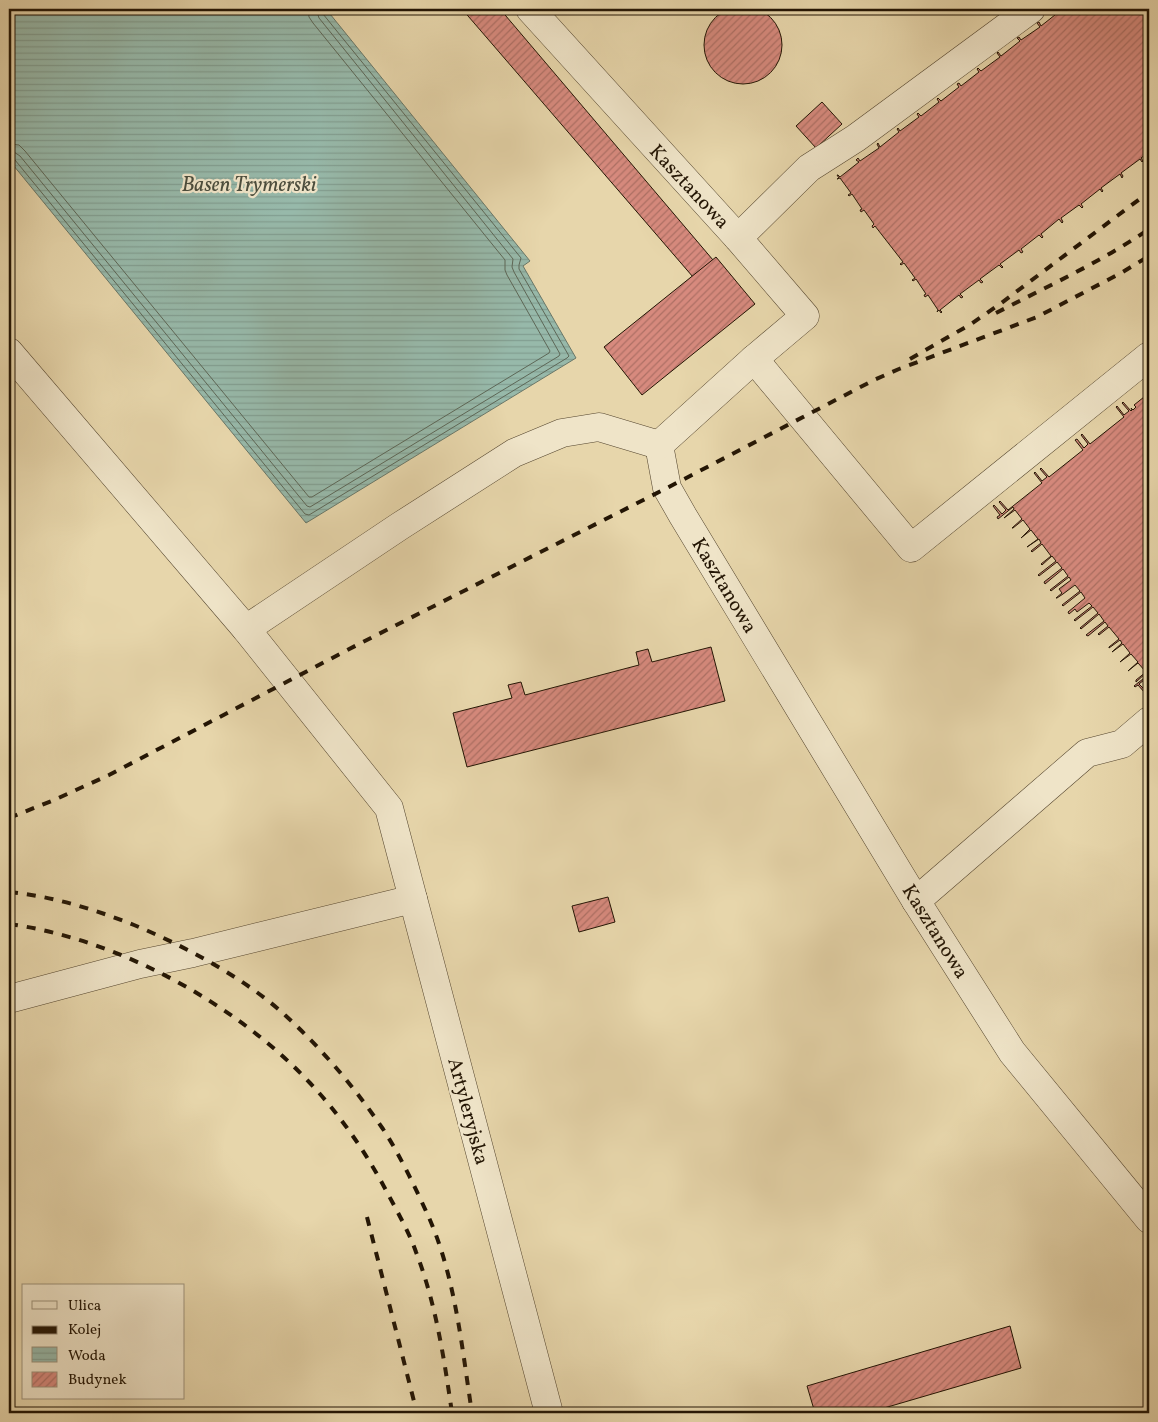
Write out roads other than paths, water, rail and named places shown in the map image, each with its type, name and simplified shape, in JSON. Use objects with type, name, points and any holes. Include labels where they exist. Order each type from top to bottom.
[{"type":"lane","name":"Kasztanowa","points":[[530,9],[738,238],[805,316],[754,359],[659,445],[667,488],[916,901],[1012,1052],[1149,1218]]},
{"type":"lane","points":[[738,238],[808,168],[856,138],[1030,9]]},
{"type":"lane","points":[[9,352],[246,629],[400,526],[514,453],[562,433],[599,427],[659,445]]},
{"type":"lane","points":[[754,359],[911,548],[1149,356]]},
{"type":"lane","name":"Artyleryjska","points":[[246,629],[389,808],[549,1413]]},
{"type":"lane","points":[[916,901],[1087,753],[1122,744],[1149,721]]},
{"type":"lane","points":[[9,999],[140,964],[202,951],[413,899]]},
{"type":"water","name":"Basen Trymerski","points":[[9,9],[326,9],[530,261],[523,266],[576,358],[306,523],[9,160]]},
{"type":"railway","points":[[910,359],[971,324],[1000,304],[1149,192]]},
{"type":"railway","points":[[996,313],[1093,263],[1149,229]]},
{"type":"railway","points":[[9,818],[109,775],[357,645],[667,488],[874,380],[1037,317],[1121,273],[1149,256]]},
{"type":"railway","points":[[9,892],[56,900],[104,914],[154,933],[194,953],[234,976],[270,1002],[326,1056],[350,1084],[383,1129],[414,1185],[430,1220],[439,1243],[452,1291],[472,1413]]},
{"type":"railway","points":[[9,924],[50,932],[91,944],[132,960],[172,979],[211,1001],[247,1027],[280,1054],[310,1083],[343,1122],[362,1150],[380,1179],[410,1237],[423,1272],[434,1311],[452,1413]]},
{"type":"railway","points":[[367,1217],[417,1413]]}]
